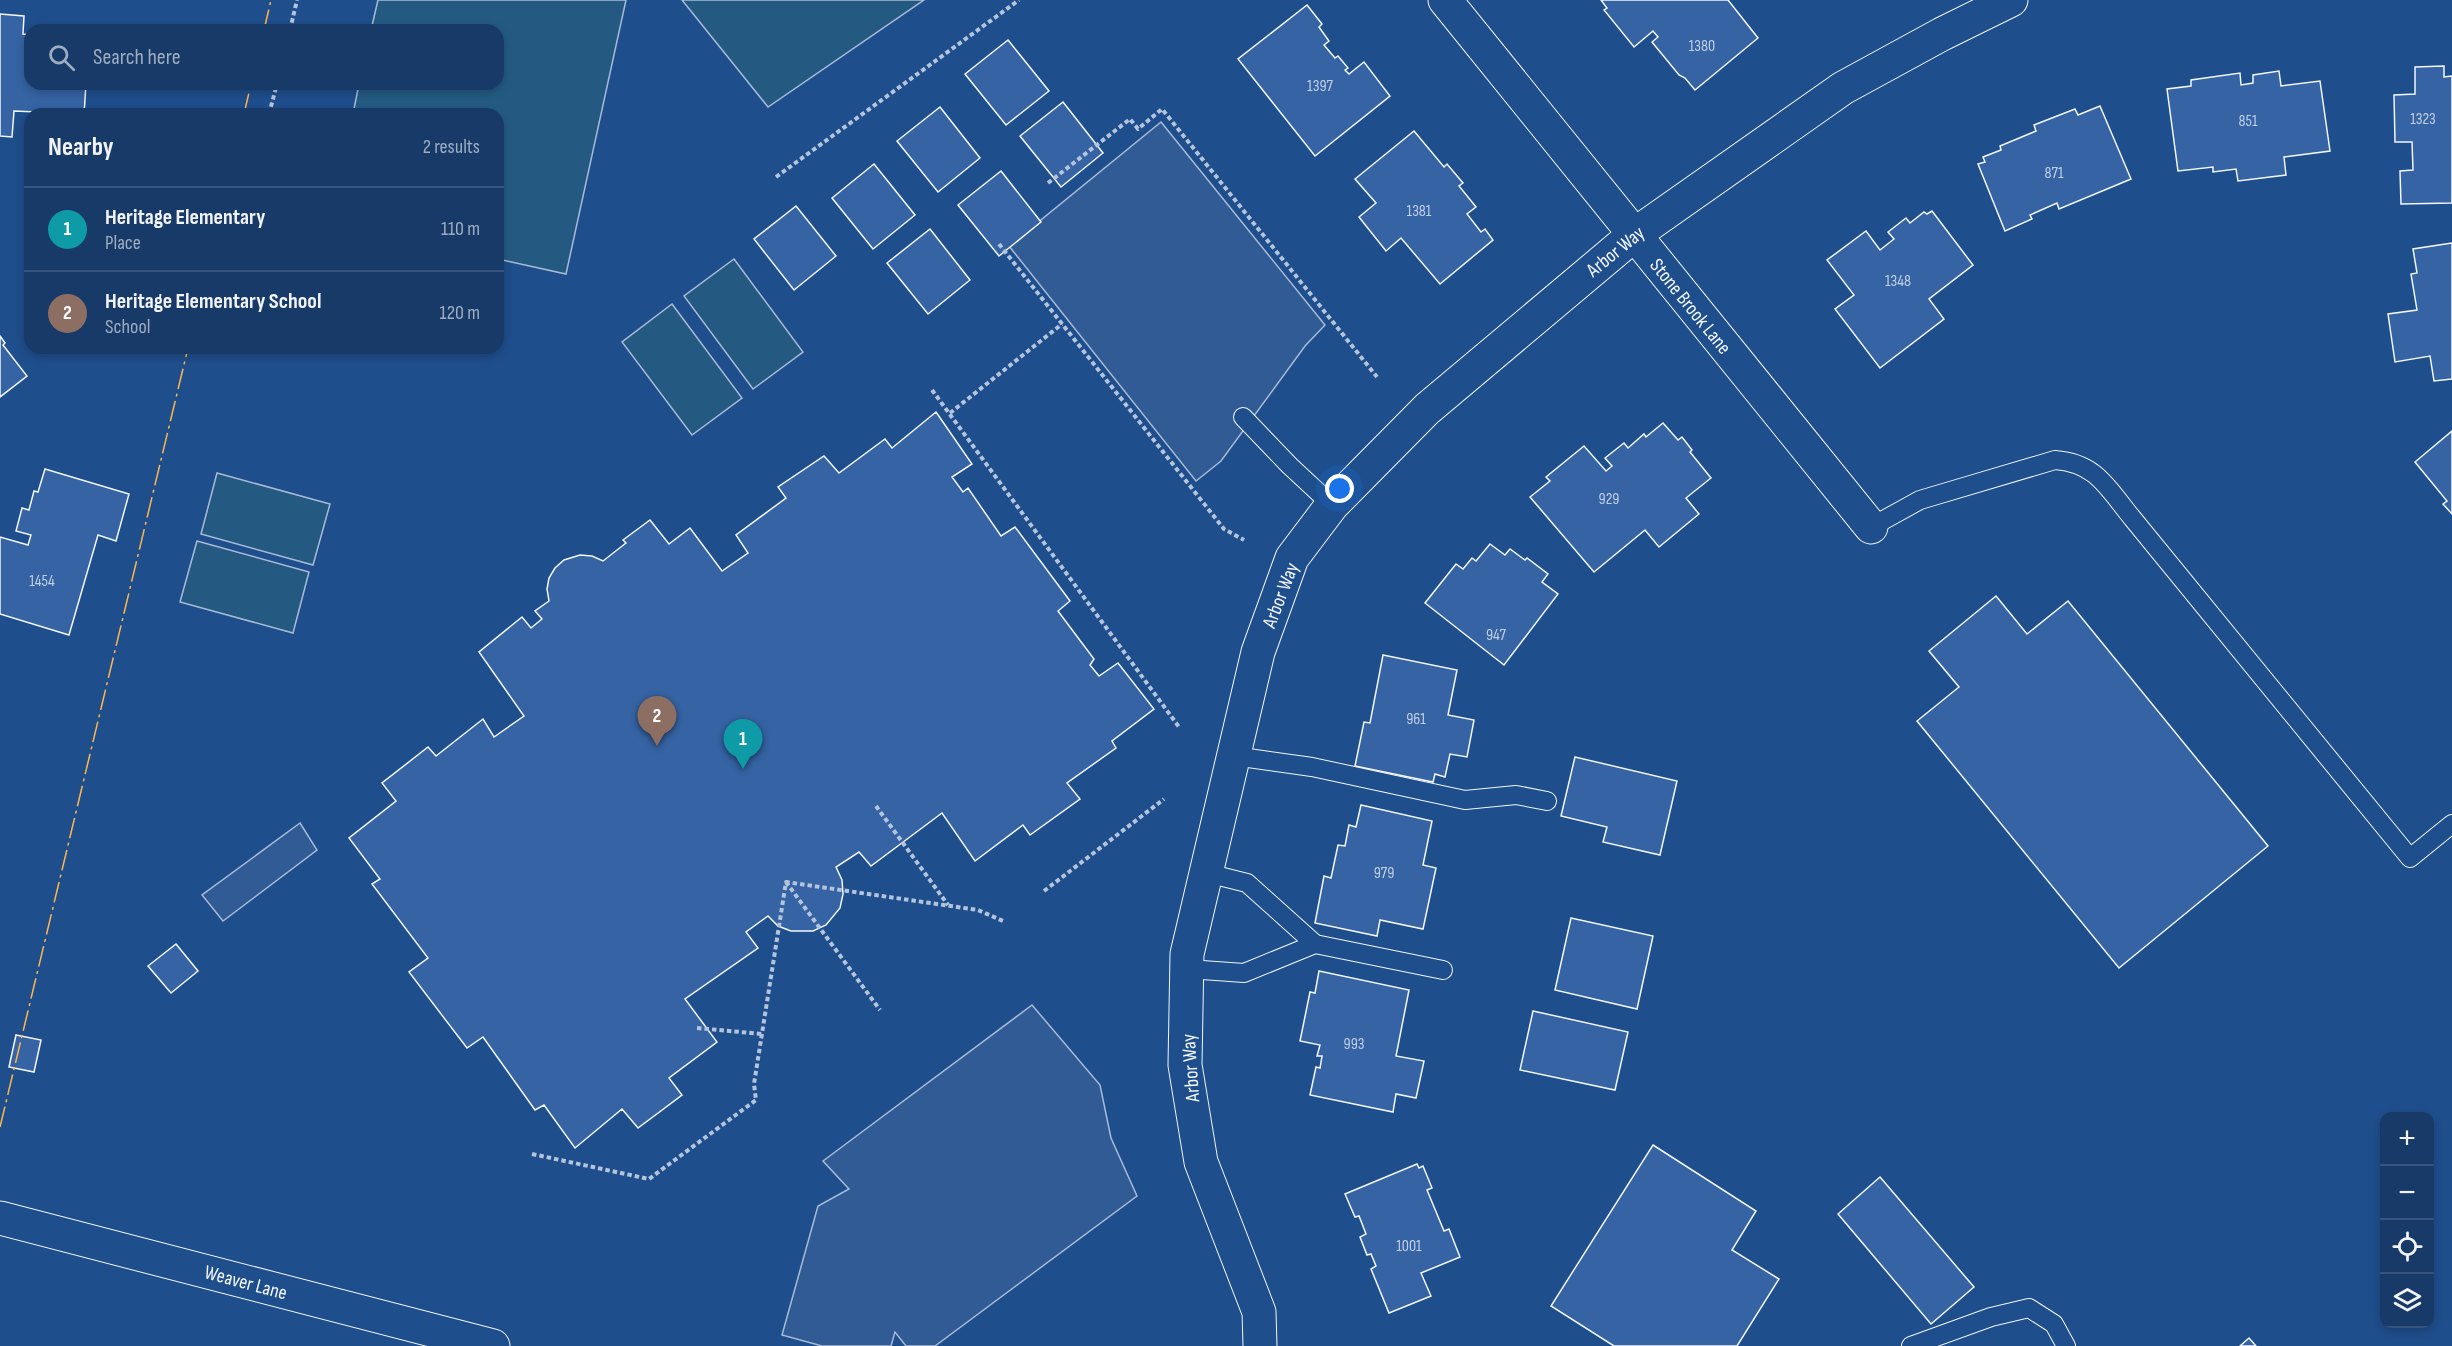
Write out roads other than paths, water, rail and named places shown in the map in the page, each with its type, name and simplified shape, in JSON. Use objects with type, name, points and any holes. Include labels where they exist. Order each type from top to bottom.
[{"type":"street","name":"Stone Brook Lane","points":[[1445,0],[1871,527]]},
{"type":"street","name":"Arbor Way","points":[[1260,1346],[1259,1312],[1201,1162],[1185,1065],[1187,954],[1258,652],[1292,558],[1332,505],[1427,409],[1634,235],[1843,88],[1942,34],[2011,0]]},
{"type":"street","name":"Weaver Lane","points":[[0,1218],[493,1346]]},
{"type":"lane","points":[[1243,417],[1332,505]]},
{"type":"lane","points":[[1871,527],[1920,500],[2055,460],[2073,461],[2087,467],[2133,519],[2410,858],[2452,824]]},
{"type":"lane","points":[[1234,756],[1312,767],[1465,800],[1516,795],[1547,801]]},
{"type":"lane","points":[[1207,873],[1247,884],[1315,944],[1443,970]]},
{"type":"lane","points":[[1188,969],[1244,973],[1315,944]]},
{"type":"lane","points":[[1911,1346],[1991,1317],[2029,1308],[2054,1324],[2066,1346]]},
{"type":"place","name":"Heritage Elementary School","points":[[657,746]]},
{"type":"place","name":"Heritage Elementary","points":[[743,769]]}]
